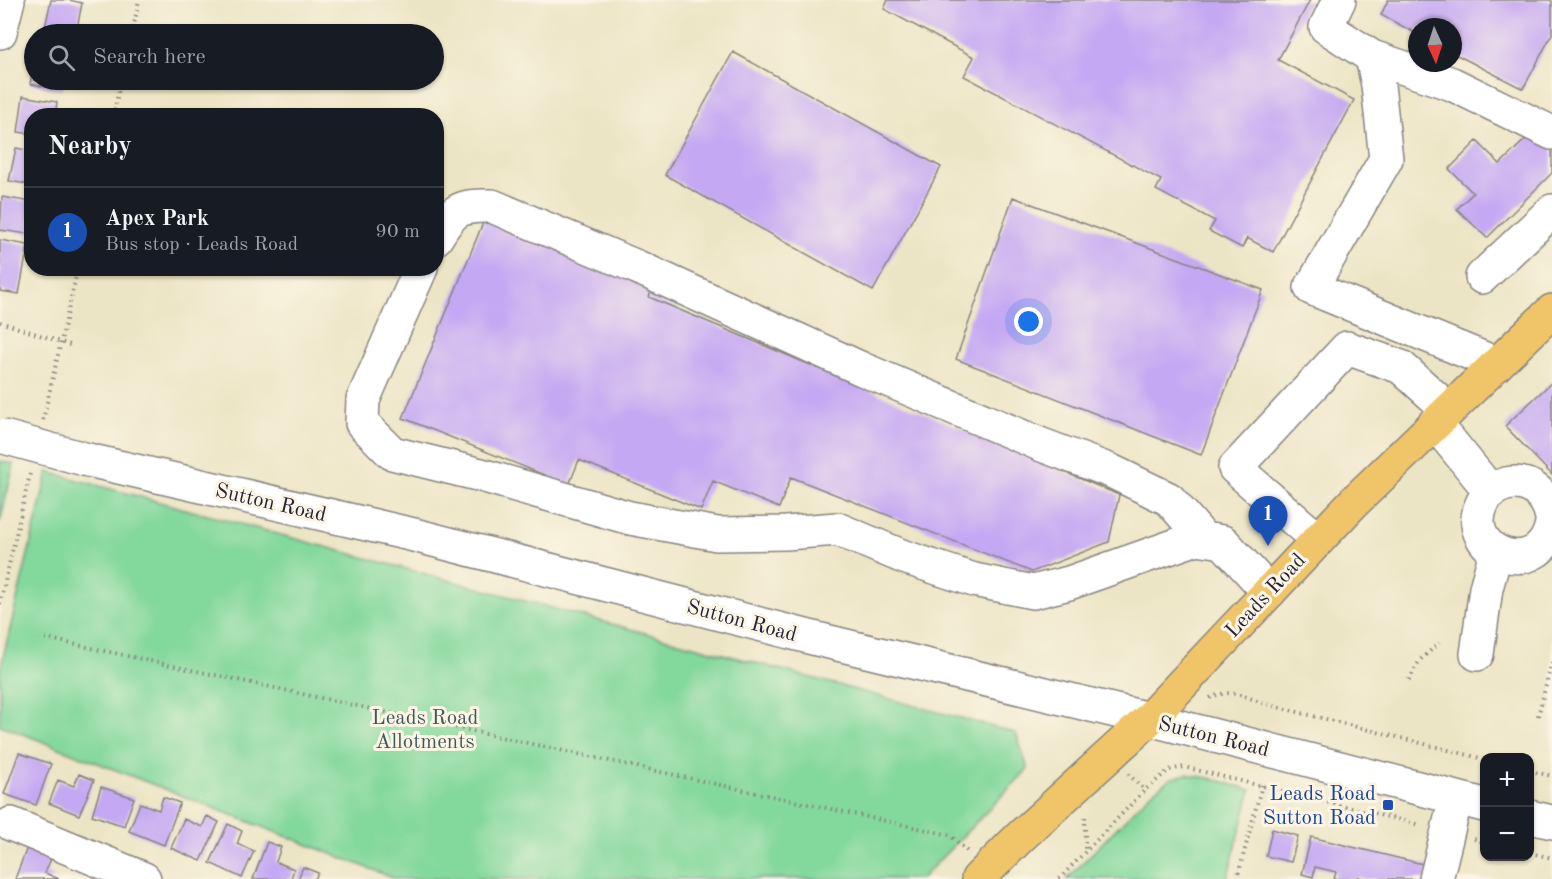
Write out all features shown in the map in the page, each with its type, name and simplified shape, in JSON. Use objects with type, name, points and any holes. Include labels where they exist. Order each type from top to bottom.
[{"type":"main road","name":"Leads Road","points":[[983,874],[1149,719],[1354,502],[1552,311]]},
{"type":"street","points":[[0,32],[9,0]]},
{"type":"street","points":[[1338,0],[1326,27],[1372,57],[1452,84],[1552,133]]},
{"type":"street","points":[[1372,57],[1378,85],[1386,159],[1311,288],[1497,364]]},
{"type":"street","points":[[444,225],[450,215],[469,205],[492,206],[636,267],[873,374],[1110,471],[1169,499],[1197,531],[1197,538]]},
{"type":"street","points":[[1482,277],[1552,211]]},
{"type":"street","points":[[417,276],[363,400],[362,423],[392,453],[481,475],[630,518],[717,534],[786,533],[837,529],[904,557],[974,580],[1033,592],[1069,583],[1197,538],[1223,542],[1269,592]]},
{"type":"street","points":[[1318,540],[1235,468],[1347,348],[1401,367],[1442,417],[1491,492]]},
{"type":"street","name":"Sutton Road","points":[[0,436],[88,460],[414,535],[817,639],[1149,719],[1470,802]]},
{"type":"street","points":[[1552,518],[1544,496],[1524,484],[1512,483],[1491,492],[1483,501],[1478,512],[1478,524],[1487,545],[1496,552],[1515,557],[1534,552],[1547,539],[1552,523]]},
{"type":"street","points":[[1477,654],[1486,588],[1496,552]]},
{"type":"street","points":[[1436,879],[1447,832],[1470,802]]},
{"type":"street","points":[[1534,818],[1552,822]]},
{"type":"street","points":[[11,824],[104,872],[144,879]]},
{"type":"path","points":[[134,24],[140,0]]},
{"type":"path","points":[[115,108],[119,90]]},
{"type":"path","points":[[0,322],[73,346]]},
{"type":"path","points":[[45,638],[950,835],[983,874]]},
{"type":"path","points":[[1409,680],[1420,660],[1439,643]]},
{"type":"path","points":[[1538,716],[1552,662]]},
{"type":"path","points":[[1219,693],[1238,693],[1262,703],[1480,758]]},
{"type":"path","points":[[1059,879],[1145,790],[1169,770],[1184,767],[1480,841]]},
{"type":"path","points":[[1534,772],[1552,777]]},
{"type":"path","points":[[1237,879],[1262,785]]},
{"type":"path","points":[[1534,854],[1552,858]]},
{"type":"green space","points":[[0,461],[14,464],[0,522]]},
{"type":"green space","name":"Leads Road Allotments","points":[[48,472],[1016,733],[1028,769],[921,879],[396,879],[0,725],[0,670]]},
{"type":"green space","points":[[1186,774],[1251,790],[1227,879],[1067,879],[1149,795],[1170,779]]},
{"type":"building","points":[[51,0],[82,3],[78,24],[46,24]]},
{"type":"building","points":[[888,0],[1310,0],[1278,60],[1354,100],[1273,252],[1247,238],[1242,248],[1209,231],[1215,221],[1156,190],[1161,180],[964,76],[974,57],[884,9]]},
{"type":"building","points":[[1388,0],[1549,0],[1552,1],[1552,34],[1523,89],[1462,58],[1462,18],[1408,18],[1408,29],[1381,15]]},
{"type":"building","points":[[733,52],[941,167],[873,291],[665,175]]},
{"type":"building","points":[[23,96],[57,102],[56,108],[24,108],[24,133],[18,132]]},
{"type":"building","points":[[1537,128],[1552,143],[1552,173],[1487,238],[1457,209],[1473,193],[1449,169],[1477,141],[1500,164]]},
{"type":"building","points":[[16,148],[24,150],[24,184],[9,181]]},
{"type":"building","points":[[2,197],[24,201],[24,233],[0,230]]},
{"type":"building","points":[[1013,197],[1263,290],[1201,455],[956,359]]},
{"type":"building","points":[[487,213],[655,281],[649,297],[1119,495],[1109,542],[1032,572],[791,477],[779,508],[713,481],[701,510],[579,460],[569,485],[403,418]]},
{"type":"building","points":[[0,240],[24,244],[24,267],[19,294],[0,291]]},
{"type":"building","points":[[1552,382],[1552,475],[1505,426]]},
{"type":"building","points":[[19,753],[51,764],[36,805],[4,794]]},
{"type":"building","points":[[79,774],[94,780],[79,815],[49,803],[58,780],[74,786]]},
{"type":"building","points":[[101,787],[134,798],[124,826],[92,815]]},
{"type":"building","points":[[163,797],[180,803],[164,845],[129,831],[140,803],[159,810]]},
{"type":"building","points":[[207,816],[219,822],[201,861],[171,848],[184,819],[202,827]]},
{"type":"building","points":[[228,824],[242,831],[237,844],[254,851],[242,878],[210,863]]},
{"type":"building","points":[[1272,829],[1298,836],[1291,862],[1266,856]]},
{"type":"building","points":[[1311,837],[1431,866],[1427,879],[1358,877],[1357,879],[1334,879],[1336,872],[1315,867],[1313,877],[1302,874]]},
{"type":"building","points":[[267,842],[281,847],[276,862],[294,869],[291,879],[253,879]]},
{"type":"building","points":[[28,845],[53,854],[45,873],[59,879],[15,879]]},
{"type":"building","points":[[303,867],[318,873],[315,879],[298,879]]},
{"type":"place","name":"Apex Park","points":[[1268,546]]},
{"type":"place","name":"Leads Road Sutton Road","points":[[1388,805]]}]
